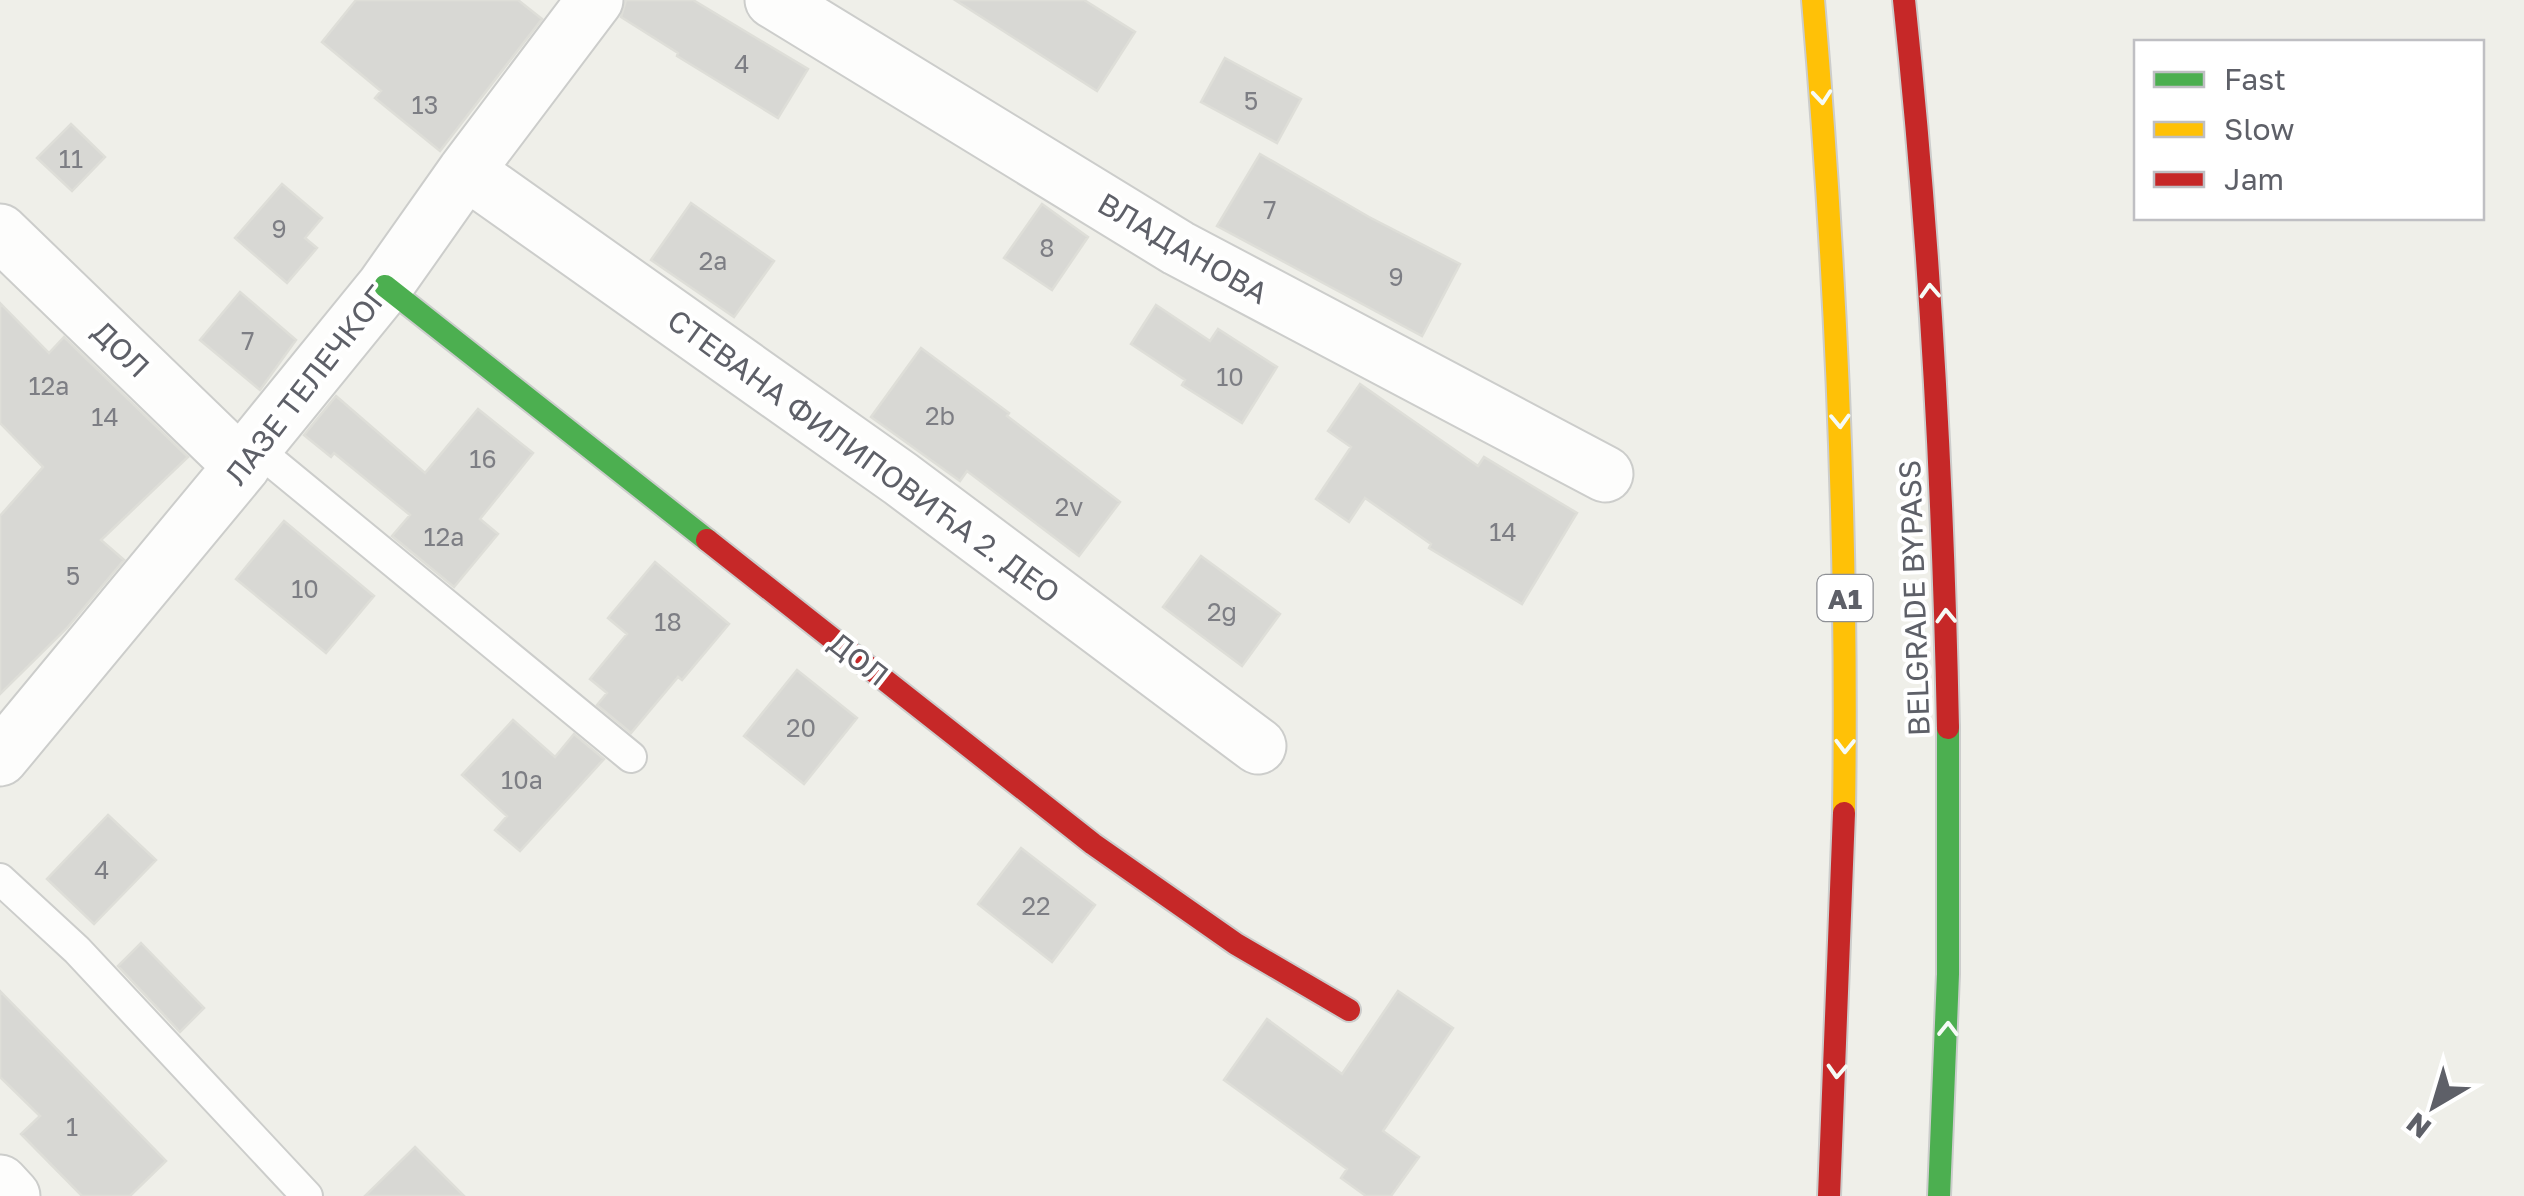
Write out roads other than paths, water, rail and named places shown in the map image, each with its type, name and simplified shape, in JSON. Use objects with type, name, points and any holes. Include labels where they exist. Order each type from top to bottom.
[{"type":"main road","name":"A1","points":[[1813,0],[1834,275],[1846,640],[1844,903],[1829,1196]]},
{"type":"main road","name":"BELGRADE BYPASS","points":[[1904,0],[1928,246],[1941,466],[1948,694],[1951,902],[1939,1196]]},
{"type":"main road","name":"ДОЛ","points":[[385,286],[1093,844],[1236,944],[1349,1010]]},
{"type":"street","name":"ЛАЗЕ ТЕЛЕЧКОГ","points":[[0,758],[385,286],[595,0]]},
{"type":"street","name":"ВЛАДАНОВА","points":[[774,0],[1178,248],[1605,474]]},
{"type":"street","name":"СТЕВАНА ФИЛИПОВИЋА 2. ДЕО","points":[[466,171],[901,478],[1258,746]]},
{"type":"street","name":"ДОЛ","points":[[0,232],[248,456]]},
{"type":"street","points":[[0,1183],[12,1196]]},
{"type":"lane","points":[[248,456],[631,757]]},
{"type":"lane","points":[[0,879],[77,950],[307,1196]]}]
